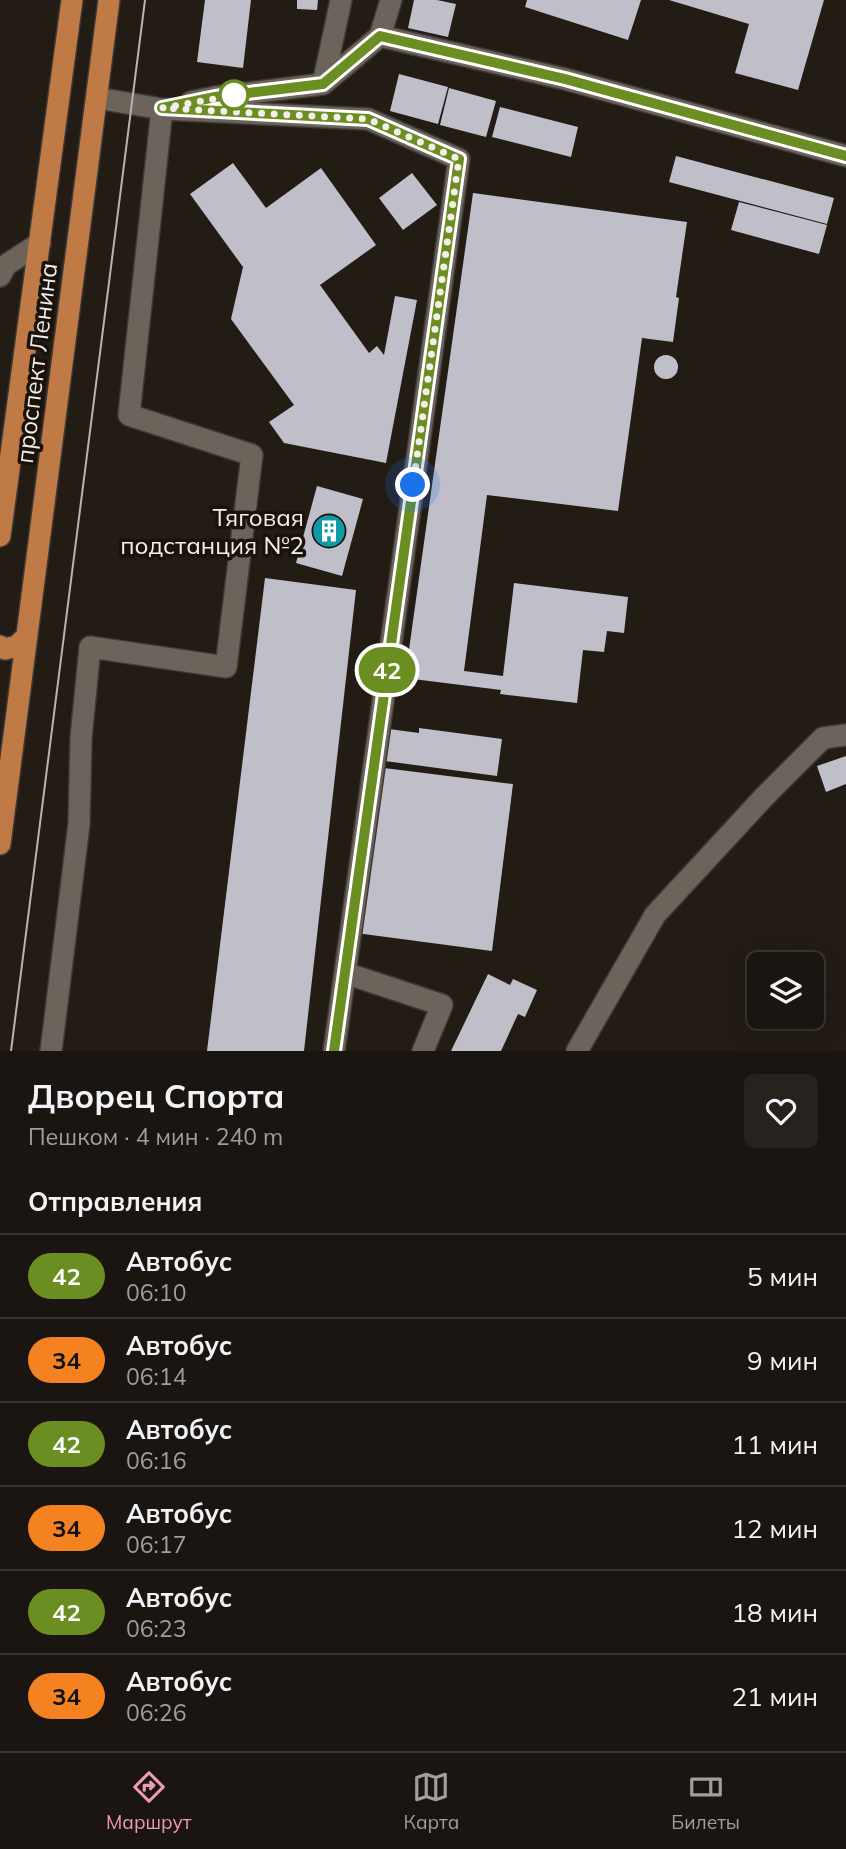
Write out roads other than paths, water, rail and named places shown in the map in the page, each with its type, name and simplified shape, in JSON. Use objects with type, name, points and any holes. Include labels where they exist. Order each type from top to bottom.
[{"type":"main road","name":"проспект Ленина","points":[[0,536],[72,0]]},
{"type":"main road","name":"проспект Ленина","points":[[0,844],[109,0]]},
{"type":"main road","points":[[58,93],[97,98]]},
{"type":"main road","points":[[0,646],[5,649],[17,646],[27,636]]},
{"type":"street","points":[[323,84],[341,0]]},
{"type":"street","points":[[162,108],[215,97],[323,84],[380,36],[391,0]]},
{"type":"street","points":[[380,36],[565,79],[846,156]]},
{"type":"street","points":[[97,98],[162,108],[368,119],[459,159],[334,1051]]},
{"type":"street","points":[[51,1051],[79,824],[81,738],[90,647],[226,667],[252,455],[129,415],[162,108]]},
{"type":"street","points":[[0,276],[6,265],[40,243]]},
{"type":"street","points":[[578,1051],[655,915],[764,797],[823,738],[846,735]]},
{"type":"street","points":[[345,973],[442,1005],[423,1051]]},
{"type":"tram line","points":[[11,1051],[145,0]]},
{"type":"place","name":"Тяговая подстанция №2","points":[[329,531]]}]
